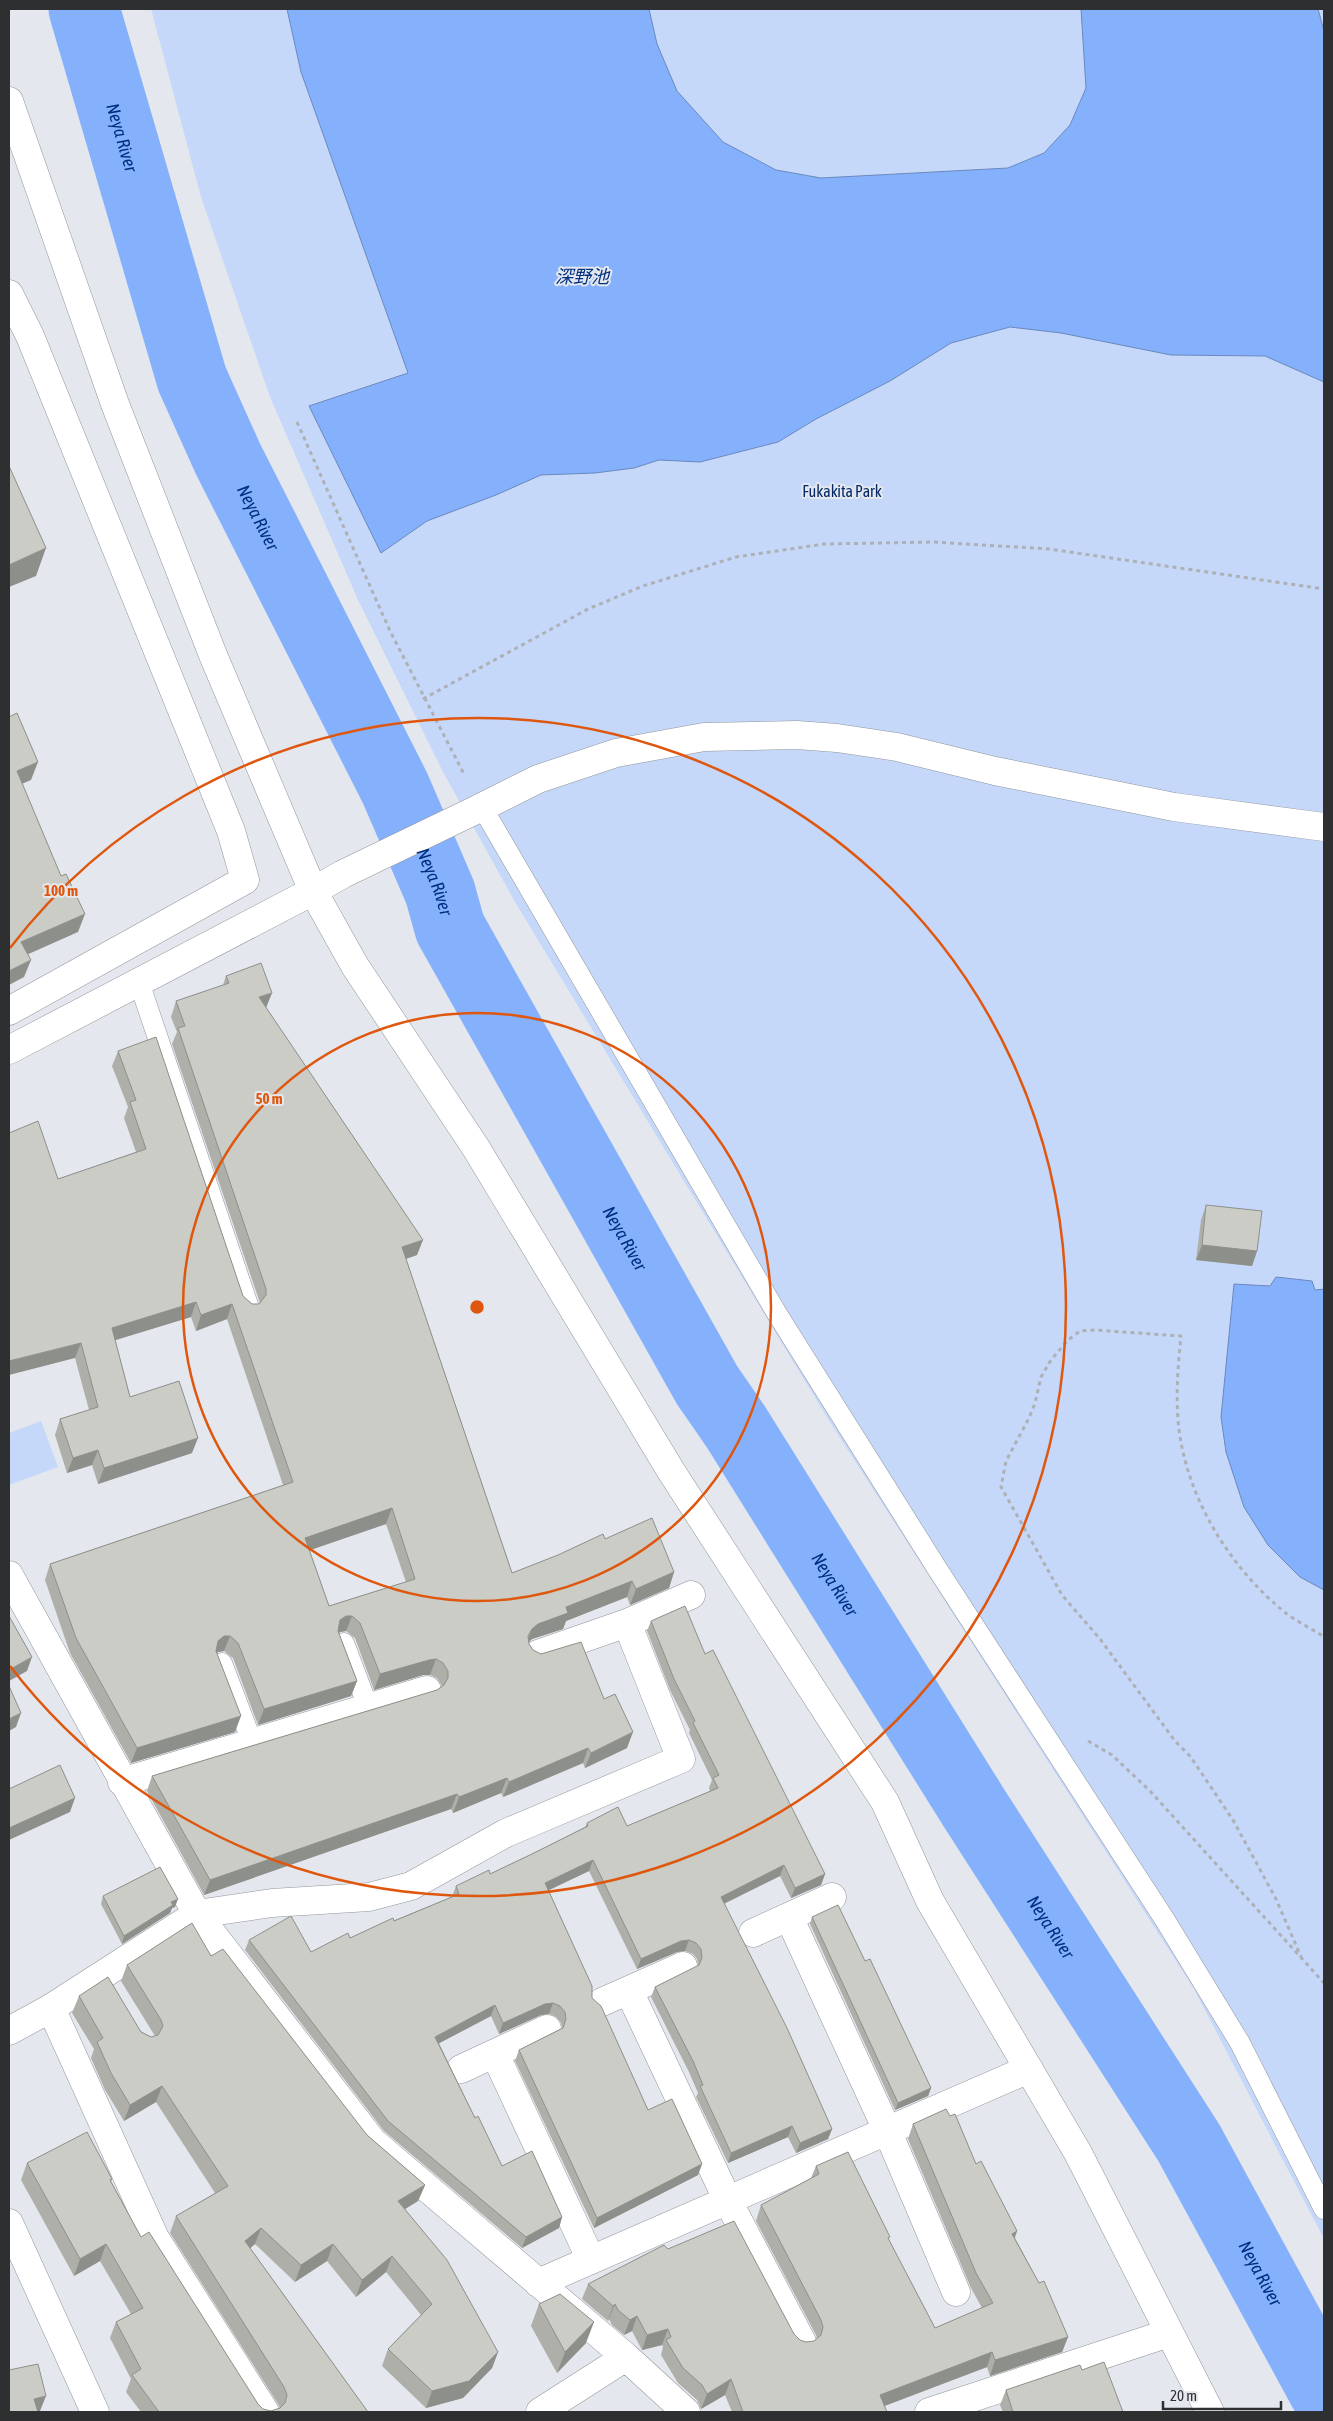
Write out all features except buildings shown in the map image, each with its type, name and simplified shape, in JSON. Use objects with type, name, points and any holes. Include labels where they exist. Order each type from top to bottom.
[{"type":"street","points":[[9,100],[115,404],[214,655],[313,891],[355,966],[476,1148],[676,1479],[885,1802],[930,1901],[1078,2153],[1210,2412]]},
{"type":"street","points":[[9,294],[30,336],[224,813],[245,880],[9,1011]]},
{"type":"street","points":[[9,1050],[344,874],[538,779],[616,753],[704,737],[788,735],[837,738],[897,747],[995,771],[1165,805],[1324,827]]},
{"type":"street","points":[[9,1575],[122,1782],[197,1914],[373,2142],[626,2357],[686,2412]]},
{"type":"street","points":[[538,1654],[627,1623],[691,1596]]},
{"type":"street","points":[[9,2031],[51,2008],[109,1983],[197,1914],[272,1903],[369,1897],[411,1886],[506,1833],[681,1759],[627,1623]]},
{"type":"street","points":[[122,1782],[427,1690]]},
{"type":"street","points":[[753,1933],[832,1897]]},
{"type":"street","points":[[789,1917],[887,2130],[956,2292]]},
{"type":"street","points":[[602,2002],[683,1966]]},
{"type":"street","points":[[629,1991],[728,2200],[802,2342]]},
{"type":"street","points":[[51,2008],[155,2238],[266,2412]]},
{"type":"street","points":[[461,2068],[547,2029]]},
{"type":"street","points":[[494,2054],[591,2260]]},
{"type":"street","points":[[538,2284],[1029,2068]]},
{"type":"street","points":[[9,2223],[95,2412]]},
{"type":"street","points":[[929,2412],[1169,2332]]},
{"type":"street","points":[[540,2412],[626,2357]]},
{"type":"lane","points":[[482,808],[776,1312],[1165,1920],[1240,2043],[1324,2209]]},
{"type":"lane","points":[[139,982],[249,1308]]},
{"type":"lane","points":[[344,1643],[368,1707]]},
{"type":"lane","points":[[222,1663],[252,1742]]},
{"type":"path","points":[[297,422],[390,631],[423,699],[482,808]]},
{"type":"path","points":[[423,699],[588,609],[644,586],[736,556],[824,544],[934,542],[1049,549],[1324,589]]},
{"type":"path","points":[[1302,1959],[1276,1899],[1233,1820],[1190,1756],[1153,1713],[1100,1639],[1062,1595],[1001,1487],[1006,1461],[1035,1403],[1041,1377],[1051,1360],[1068,1340],[1080,1332],[1094,1330],[1181,1336],[1176,1380],[1178,1422],[1189,1477],[1217,1533],[1246,1575],[1283,1611],[1324,1637]]},
{"type":"path","points":[[1038,1724],[1068,1730],[1112,1755],[1150,1792],[1324,1983]]},
{"type":"green space","name":"Fukakita Park","points":[[151,9],[1324,9],[1324,2239],[1194,1989],[828,1419],[515,902],[443,772],[358,600],[270,397],[201,197]]},
{"type":"green space","points":[[41,1421],[58,1467],[9,1485],[9,1433]]},
{"type":"water","name":"深野池","points":[[287,9],[649,9],[657,44],[677,91],[723,142],[776,170],[821,178],[1008,168],[1044,153],[1070,125],[1086,88],[1081,9],[1318,9],[1324,31],[1324,382],[1265,356],[1171,355],[1061,333],[1010,327],[951,343],[890,381],[816,419],[778,442],[700,462],[659,460],[634,468],[595,473],[541,475],[496,495],[427,521],[381,553],[309,406],[408,373],[301,72]]},
{"type":"water","points":[[1276,1277],[1312,1281],[1315,1290],[1324,1289],[1324,1590],[1300,1577],[1268,1545],[1244,1507],[1226,1452],[1221,1417],[1234,1284],[1270,1286]]},
{"type":"waterway","name":"Neya River","points":[[84,9],[192,379],[228,459],[395,788],[440,892],[450,928],[707,1385],[736,1427],[974,1808],[1189,2143],[1324,2391]]}]
